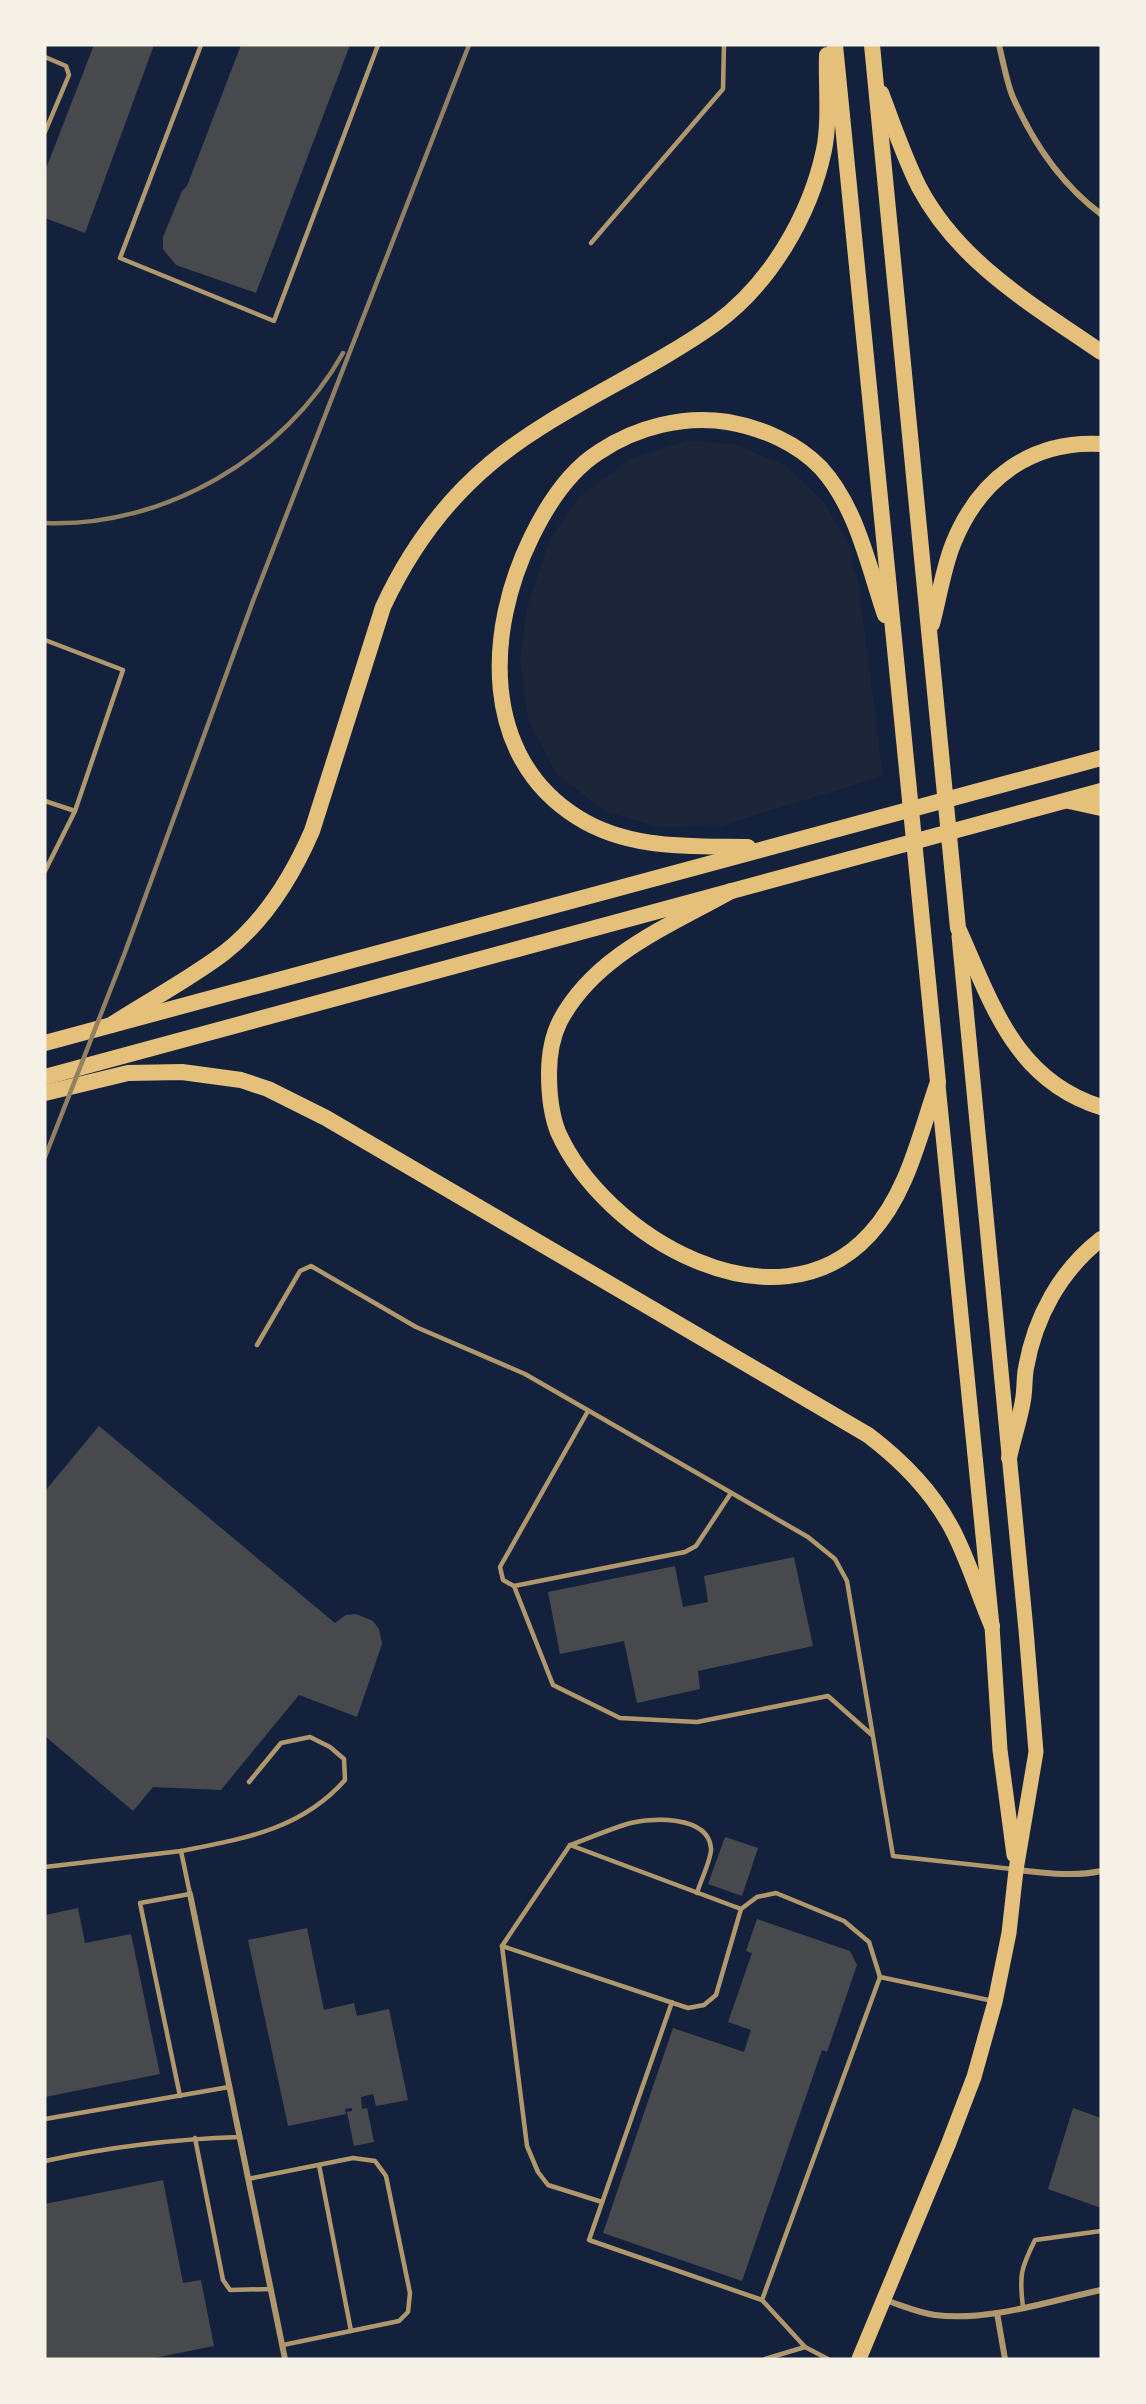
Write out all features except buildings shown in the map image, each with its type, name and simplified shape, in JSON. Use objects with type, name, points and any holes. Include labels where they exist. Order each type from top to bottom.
[{"type":"highway","points":[[111,1025],[225,952],[245,934],[277,897],[301,856],[312,831],[383,607],[396,578],[431,522],[493,462],[588,399],[716,322],[768,271],[797,224],[808,199],[824,149],[827,45]]},
{"type":"highway","points":[[731,891],[625,951],[603,968],[572,1002],[559,1023],[553,1041],[549,1070],[551,1106],[557,1130],[577,1166],[593,1187],[610,1204],[651,1236],[677,1251],[727,1271],[771,1278],[793,1276],[816,1269],[854,1249],[884,1216],[896,1197],[908,1169],[938,1082],[835,45]]},
{"type":"highway","points":[[872,45],[873,74],[958,927],[991,1001],[1022,1054],[1034,1069],[1053,1084],[1070,1095],[1101,1107]]},
{"type":"highway","points":[[873,74],[919,187],[952,236],[979,264],[1003,284],[1101,352]]},
{"type":"highway","points":[[770,847],[671,847],[622,837],[578,818],[554,800],[525,765],[514,744],[506,720],[501,698],[499,664],[508,595],[539,520],[572,476],[597,452],[643,430],[693,420],[728,422],[764,431],[786,442],[822,469],[848,508],[895,641]]},
{"type":"highway","points":[[929,637],[952,545],[975,505],[997,477],[1024,459],[1056,447],[1080,442],[1101,444]]},
{"type":"highway","points":[[45,1043],[1101,758]]},
{"type":"highway","points":[[45,1077],[1101,791]]},
{"type":"highway","points":[[1066,800],[1101,808]]},
{"type":"highway","points":[[45,1094],[128,1073],[182,1072],[241,1080],[268,1089],[326,1118],[868,1435],[909,1471],[938,1506],[952,1528],[992,1626]]},
{"type":"highway","points":[[1009,1458],[1023,1399],[1025,1371],[1030,1348],[1039,1321],[1063,1277],[1101,1239]]},
{"type":"main road","points":[[859,2359],[974,2077],[996,2002],[1009,1933],[1016,1870],[1036,1752],[958,927]]},
{"type":"main road","points":[[938,1082],[992,1626],[1000,1750],[1016,1870]]},
{"type":"street","points":[[999,45],[1012,93],[1033,137],[1069,187],[1101,214]]},
{"type":"street","points":[[1016,1870],[1053,1874],[1089,1874],[1101,1871]]},
{"type":"street","points":[[190,1894],[285,2359]]},
{"type":"street","points":[[885,2300],[933,2315],[958,2316],[997,2313],[1101,2290]]},
{"type":"street","points":[[997,2313],[1005,2359]]},
{"type":"lane","points":[[201,45],[120,258],[274,321],[378,45]]},
{"type":"lane","points":[[591,243],[723,89],[724,45]]},
{"type":"lane","points":[[45,57],[66,66],[69,75],[45,132]]},
{"type":"lane","points":[[45,640],[123,670],[75,811],[45,871]]},
{"type":"lane","points":[[45,801],[75,811]]},
{"type":"lane","points":[[257,1345],[300,1271],[310,1266],[416,1327],[525,1374],[808,1537],[835,1559],[847,1581],[893,1856],[1016,1870]]},
{"type":"lane","points":[[588,1411],[500,1567],[503,1580],[514,1586],[685,1552],[696,1546],[731,1492]]},
{"type":"lane","points":[[514,1586],[553,1685],[620,1718],[697,1722],[828,1696],[873,1736]]},
{"type":"lane","points":[[45,1867],[181,1851],[243,1838],[297,1819],[328,1800],[345,1780],[344,1759],[330,1747],[310,1737],[281,1743],[249,1782]]},
{"type":"lane","points":[[602,2202],[548,2185],[538,2172],[526,2146],[502,1946],[570,1845],[629,1823],[662,1819],[694,1825],[706,1836],[711,1850],[697,1893]]},
{"type":"lane","points":[[570,1845],[741,1909]]},
{"type":"lane","points":[[180,2096],[140,1903],[190,1894],[181,1851]]},
{"type":"lane","points":[[502,1946],[688,2008],[704,2005],[716,1995],[741,1909],[757,1897],[776,1893],[844,1921],[869,1942],[880,1977],[762,2300]]},
{"type":"lane","points":[[880,1977],[996,2002]]},
{"type":"lane","points":[[672,2002],[589,2240],[762,2300],[805,2347],[828,2359]]},
{"type":"lane","points":[[45,2120],[229,2087]]},
{"type":"lane","points":[[45,2161],[87,2152],[195,2138],[240,2137]]},
{"type":"lane","points":[[195,2138],[223,2280],[230,2290],[271,2289]]},
{"type":"lane","points":[[248,2179],[353,2158],[375,2160],[386,2176],[410,2293],[408,2312],[399,2321],[283,2345]]},
{"type":"lane","points":[[319,2165],[351,2331]]},
{"type":"lane","points":[[1023,2307],[1020,2276],[1035,2240],[1101,2231]]},
{"type":"lane","points":[[765,2359],[805,2347]]},
{"type":"shaded area","points":[[687,441],[734,444],[786,466],[823,501],[849,545],[859,588],[883,776],[720,826],[660,827],[606,812],[556,773],[528,719],[520,657],[528,604],[550,539],[578,498],[629,460]]},
{"type":"railway","points":[[45,1157],[124,955],[253,601],[469,45]]},
{"type":"railway","points":[[45,523],[90,521],[134,513],[176,499],[217,479],[255,454],[289,424],[318,390],[343,353]]}]
